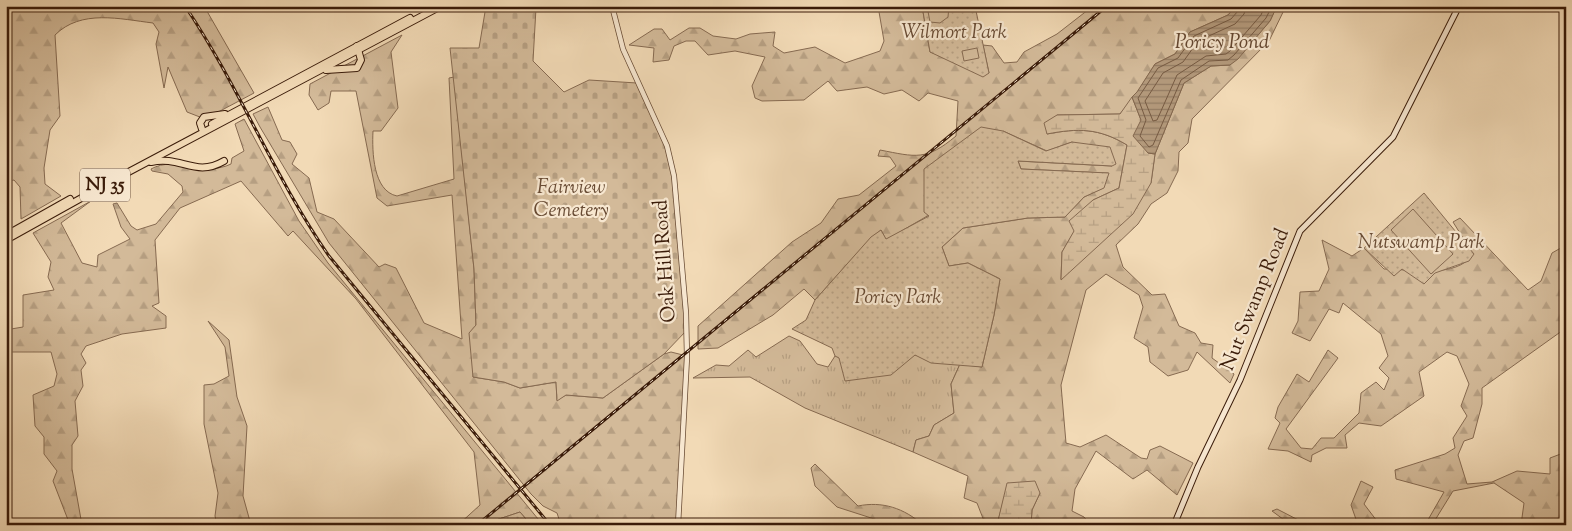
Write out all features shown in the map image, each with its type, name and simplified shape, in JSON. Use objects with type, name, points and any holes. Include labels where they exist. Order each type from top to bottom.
[{"type":"highway","name":"NJ 35","points":[[6,240],[141,166],[325,70],[358,48],[433,6]]},
{"type":"highway","name":"NJ 35","points":[[6,235],[234,112],[441,6]]},
{"type":"highway","points":[[325,70],[357,68],[361,60],[358,48]]},
{"type":"highway","points":[[202,129],[200,123],[204,117],[234,112]]},
{"type":"highway","points":[[141,166],[164,161],[206,169],[224,160]]},
{"type":"main road","name":"Nut Swamp Road","points":[[1174,525],[1198,467],[1240,380],[1300,231],[1393,137],[1460,6]]},
{"type":"street","name":"Oak Hill Road","points":[[612,6],[625,55],[667,146],[674,176],[686,313],[687,357],[678,525]]},
{"type":"green space","points":[[6,6],[204,6],[254,93],[205,119],[187,112],[168,67],[164,88],[156,44],[159,32],[153,23],[101,18],[77,22],[65,27],[55,35],[60,116],[50,130],[44,168],[45,184],[61,196],[21,219],[20,187],[14,180],[6,182]]},
{"type":"green space","name":"Fairview Cemetery","points":[[486,6],[536,8],[533,61],[564,92],[589,80],[637,83],[670,153],[686,331],[664,354],[603,398],[566,395],[557,401],[556,382],[520,388],[504,382],[473,377],[469,333],[476,325],[474,269],[450,48],[479,48]]},
{"type":"green space","points":[[878,6],[922,6],[930,52],[989,73],[983,45],[992,46],[1004,63],[1017,62],[1024,52],[1057,34],[1093,6],[1236,6],[1228,15],[1190,32],[1175,54],[1155,64],[1137,93],[1120,114],[1057,115],[1047,134],[1079,130],[1098,132],[1127,145],[1119,188],[1093,200],[1062,252],[1061,279],[1151,183],[1155,154],[1184,83],[1211,66],[1230,65],[1270,21],[1277,6],[1286,6],[1269,41],[1192,119],[1188,143],[1179,152],[1178,171],[1167,193],[1151,204],[1138,224],[1116,245],[1123,267],[1152,295],[1165,294],[1179,326],[1195,333],[1201,343],[1213,345],[1212,358],[1234,374],[1230,383],[1197,352],[1188,370],[1168,376],[1150,362],[1148,347],[1134,338],[1143,307],[1139,295],[1106,274],[1086,290],[1061,385],[1066,443],[1080,447],[1106,435],[1141,458],[1147,459],[1150,450],[1160,446],[1193,463],[1177,495],[1147,470],[1133,479],[1096,451],[1075,489],[1072,511],[1084,517],[1091,525],[1031,525],[1032,510],[1040,493],[1008,483],[997,525],[983,525],[984,521],[977,503],[964,498],[968,476],[913,452],[916,440],[929,436],[934,425],[954,413],[951,384],[960,364],[982,367],[1000,279],[968,263],[949,266],[942,247],[963,228],[1028,218],[1065,217],[1084,197],[1103,188],[1108,173],[1021,169],[1018,161],[1112,166],[1072,142],[1047,151],[1003,131],[929,215],[886,240],[881,230],[871,238],[815,300],[804,289],[773,315],[718,348],[698,349],[698,326],[792,242],[821,223],[838,199],[859,195],[896,166],[890,157],[878,156],[880,150],[920,155],[937,150],[956,136],[958,101],[928,93],[919,101],[902,90],[884,94],[867,87],[837,91],[828,81],[804,100],[762,101],[755,98],[752,86],[765,57],[735,51],[708,55],[695,41],[686,41],[674,46],[669,60],[653,62],[654,48],[629,45],[654,29],[662,29],[670,40],[689,28],[700,28],[713,36],[736,39],[750,34],[775,32],[773,46],[784,53],[815,47],[845,63],[880,51],[884,41]]},
{"type":"green space","name":"Wilmort Park","points":[[922,6],[975,6],[989,73],[983,77],[930,52]]},
{"type":"green space","points":[[927,6],[949,6],[948,17],[940,23],[930,22]]},
{"type":"green space","points":[[402,35],[391,52],[398,108],[381,131],[373,131],[376,170],[383,187],[389,193],[397,196],[454,179],[449,78],[454,77],[474,269],[476,325],[473,377],[504,382],[520,388],[556,382],[557,400],[566,395],[603,398],[664,354],[671,352],[687,356],[677,525],[651,522],[650,525],[561,525],[557,513],[543,506],[531,494],[329,243],[260,127],[253,114],[268,107],[282,140],[290,142],[297,154],[292,164],[309,178],[317,212],[334,219],[379,267],[385,264],[396,268],[424,323],[462,339],[452,195],[387,206],[377,198],[356,91],[331,91],[329,103],[318,110],[309,95],[310,84]]},
{"type":"green space","points":[[977,48],[979,58],[964,61],[962,51]]},
{"type":"green space","points":[[1132,97],[1141,120],[1148,153],[1155,154],[1151,183],[1133,214],[1061,280],[1062,252],[1074,231],[1069,221],[1093,200],[1119,188],[1127,145],[1098,132],[1079,130],[1047,134],[1044,123],[1057,115],[1120,114]]},
{"type":"green space","points":[[244,119],[299,221],[328,263],[543,525],[531,525],[520,512],[496,520],[489,525],[458,525],[480,505],[474,452],[356,299],[293,231],[288,236],[241,181],[180,208],[155,240],[159,303],[152,306],[166,316],[166,328],[122,334],[86,346],[81,354],[86,363],[81,370],[83,386],[75,401],[78,436],[72,445],[72,469],[82,525],[70,525],[53,481],[57,471],[44,454],[44,437],[35,426],[33,395],[54,386],[57,374],[51,352],[11,352],[11,329],[23,327],[23,295],[54,290],[48,277],[51,262],[33,233],[91,201],[61,223],[82,263],[97,267],[98,255],[130,239],[121,227],[113,204],[117,203],[131,226],[137,230],[156,224],[183,192],[182,186],[168,174],[152,171],[151,169],[170,164],[211,168],[231,164],[232,158],[244,151],[235,124]]},
{"type":"green space","name":"Poricy Park","points":[[981,127],[1003,131],[1046,151],[1072,142],[1110,147],[1116,164],[1112,166],[1018,161],[1021,169],[1109,173],[1104,188],[1084,197],[1065,217],[1028,218],[963,228],[942,247],[949,266],[968,263],[1000,279],[982,367],[931,363],[915,355],[891,375],[845,381],[839,358],[835,356],[832,348],[792,329],[806,320],[815,300],[871,237],[881,230],[886,239],[929,216],[924,212],[924,169]]},
{"type":"green space","name":"Nutswamp Park","points":[[1424,193],[1474,254],[1469,261],[1435,273],[1424,284],[1402,269],[1394,276],[1364,248]]},
{"type":"green space","points":[[1413,209],[1453,254],[1431,274],[1391,230]]},
{"type":"green space","points":[[1460,218],[1528,290],[1541,281],[1552,253],[1566,245],[1566,328],[1482,388],[1482,404],[1473,438],[1464,441],[1458,455],[1467,484],[1492,482],[1517,471],[1550,474],[1550,458],[1566,452],[1566,499],[1564,499],[1559,525],[1521,525],[1524,503],[1494,483],[1453,491],[1432,525],[1425,525],[1444,492],[1396,479],[1395,470],[1445,454],[1455,448],[1453,438],[1467,416],[1461,406],[1469,384],[1457,356],[1447,352],[1419,372],[1424,396],[1381,426],[1359,423],[1345,435],[1347,448],[1326,448],[1312,455],[1311,462],[1288,451],[1268,449],[1280,423],[1275,418],[1278,407],[1297,374],[1309,382],[1328,350],[1338,358],[1286,429],[1301,448],[1312,449],[1321,438],[1334,438],[1359,413],[1361,393],[1376,382],[1384,390],[1389,378],[1379,368],[1388,356],[1381,334],[1343,303],[1339,313],[1329,309],[1310,341],[1292,333],[1298,321],[1300,292],[1319,291],[1329,269],[1322,240],[1352,256],[1364,248],[1384,269],[1445,270],[1466,262],[1473,254],[1453,222]]},
{"type":"green space","points":[[208,321],[229,340],[237,397],[247,426],[243,496],[251,525],[217,525],[215,516],[218,493],[204,424],[204,385],[214,384],[229,376],[225,347]]},
{"type":"green space","points":[[789,336],[800,341],[817,364],[828,367],[835,356],[915,355],[960,364],[951,384],[954,413],[934,425],[929,436],[916,440],[913,452],[805,408],[750,377],[693,378],[716,365],[729,366],[748,350],[756,357]]},
{"type":"green space","points":[[815,464],[858,506],[876,504],[892,507],[908,514],[923,525],[893,525],[837,507],[815,486],[811,468]]},
{"type":"green space","points":[[1035,481],[1040,493],[1032,510],[1031,525],[997,525],[1007,483]]},
{"type":"green space","points":[[1361,481],[1373,487],[1364,504],[1377,521],[1386,525],[1358,525],[1351,505]]},
{"type":"green space","points":[[1277,509],[1308,525],[1291,525],[1272,511]]},
{"type":"green space","points":[[520,512],[531,525],[489,525],[496,520]]},
{"type":"water","name":"Poricy Pond","points":[[1236,6],[1277,6],[1270,21],[1238,59],[1230,65],[1211,66],[1184,83],[1155,154],[1148,153],[1133,136],[1141,120],[1132,97],[1155,64],[1175,54],[1190,32],[1228,15]]},
{"type":"railway","points":[[185,6],[223,68],[291,195],[329,256],[550,525]]},
{"type":"railway","points":[[477,525],[1107,6]]}]
